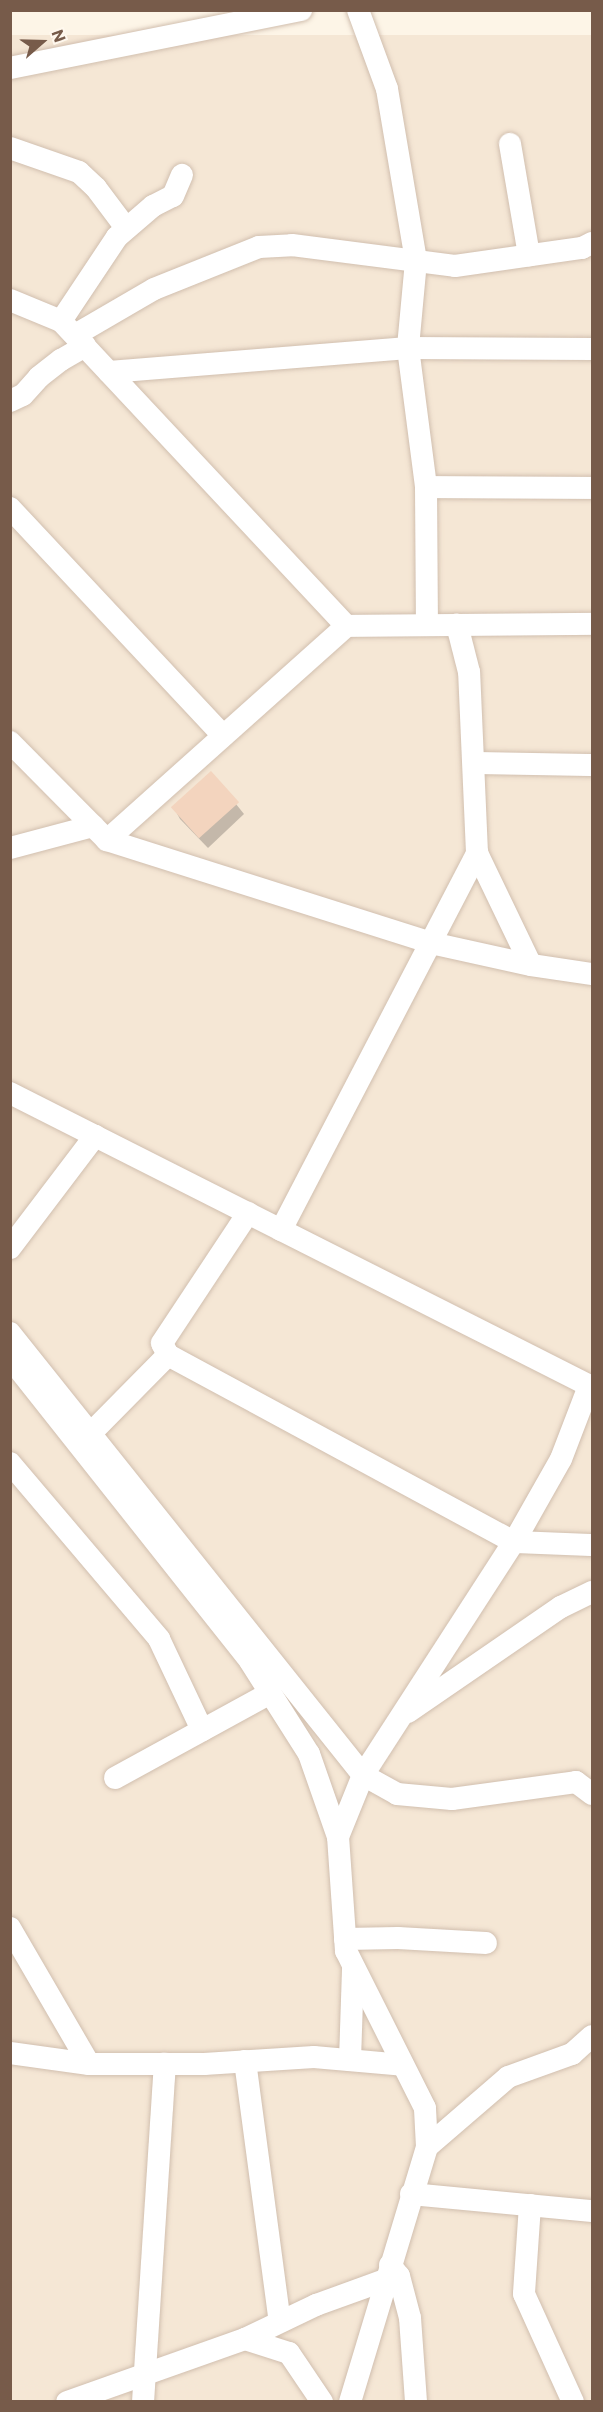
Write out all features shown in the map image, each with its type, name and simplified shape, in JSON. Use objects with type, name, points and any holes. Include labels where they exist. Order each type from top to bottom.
[{"type":"street","points":[[10,68],[301,10]]},
{"type":"street","points":[[358,10],[387,90],[416,261],[408,348],[426,487],[427,625]]},
{"type":"street","points":[[510,144],[529,255]]},
{"type":"street","points":[[10,148],[79,172],[96,188],[126,228]]},
{"type":"street","points":[[10,401],[22,395],[39,377],[61,360],[117,237],[153,206],[173,196],[182,176]]},
{"type":"street","points":[[74,334],[154,289],[259,247],[292,245],[455,266],[582,248],[592,243]]},
{"type":"street","points":[[10,300],[74,334],[346,626]]},
{"type":"street","points":[[109,372],[408,348],[592,349]]},
{"type":"street","points":[[426,487],[592,488]]},
{"type":"street","points":[[10,508],[223,736]]},
{"type":"street","points":[[10,848],[100,833],[223,736],[346,626],[592,624]]},
{"type":"street","points":[[457,625],[469,672],[477,853],[531,965]]},
{"type":"street","points":[[10,742],[100,833],[431,943],[531,965],[592,974]]},
{"type":"street","points":[[474,763],[592,765]]},
{"type":"street","points":[[281,1230],[477,853]]},
{"type":"street","points":[[10,1093],[591,1387],[561,1459],[514,1542],[363,1775],[338,1837]]},
{"type":"street","points":[[10,1248],[95,1136]]},
{"type":"street","points":[[248,1213],[162,1343],[168,1355],[514,1542],[592,1545]]},
{"type":"street","points":[[10,1333],[363,1775],[397,1794],[452,1799],[576,1782],[592,1794]]},
{"type":"street","points":[[91,1433],[168,1355]]},
{"type":"street","points":[[10,1358],[250,1661],[309,1754],[338,1837],[346,1951],[425,2108],[427,2146],[350,2402]]},
{"type":"street","points":[[10,1463],[159,1639],[202,1730]]},
{"type":"street","points":[[399,1718],[561,1607],[592,1592]]},
{"type":"street","points":[[115,1778],[270,1693]]},
{"type":"street","points":[[10,1928],[89,2064]]},
{"type":"street","points":[[345,1939],[398,1938],[486,1943]]},
{"type":"street","points":[[350,2060],[353,1966]]},
{"type":"street","points":[[427,2146],[508,2077],[572,2054],[592,2036]]},
{"type":"street","points":[[10,2053],[89,2064],[165,2064],[314,2057],[403,2065]]},
{"type":"street","points":[[245,2061],[280,2322]]},
{"type":"street","points":[[143,2402],[165,2064]]},
{"type":"street","points":[[411,2194],[592,2211]]},
{"type":"street","points":[[530,2205],[524,2294],[573,2402]]},
{"type":"street","points":[[67,2402],[245,2339],[388,2273],[399,2276],[410,2318],[416,2402]]},
{"type":"street","points":[[245,2339],[290,2352],[322,2402]]},
{"type":"shaded area","points":[[10,35],[592,35],[592,2401],[10,2401]]},
{"type":"building","points":[[211,771],[239,802],[199,838],[171,807]]}]
